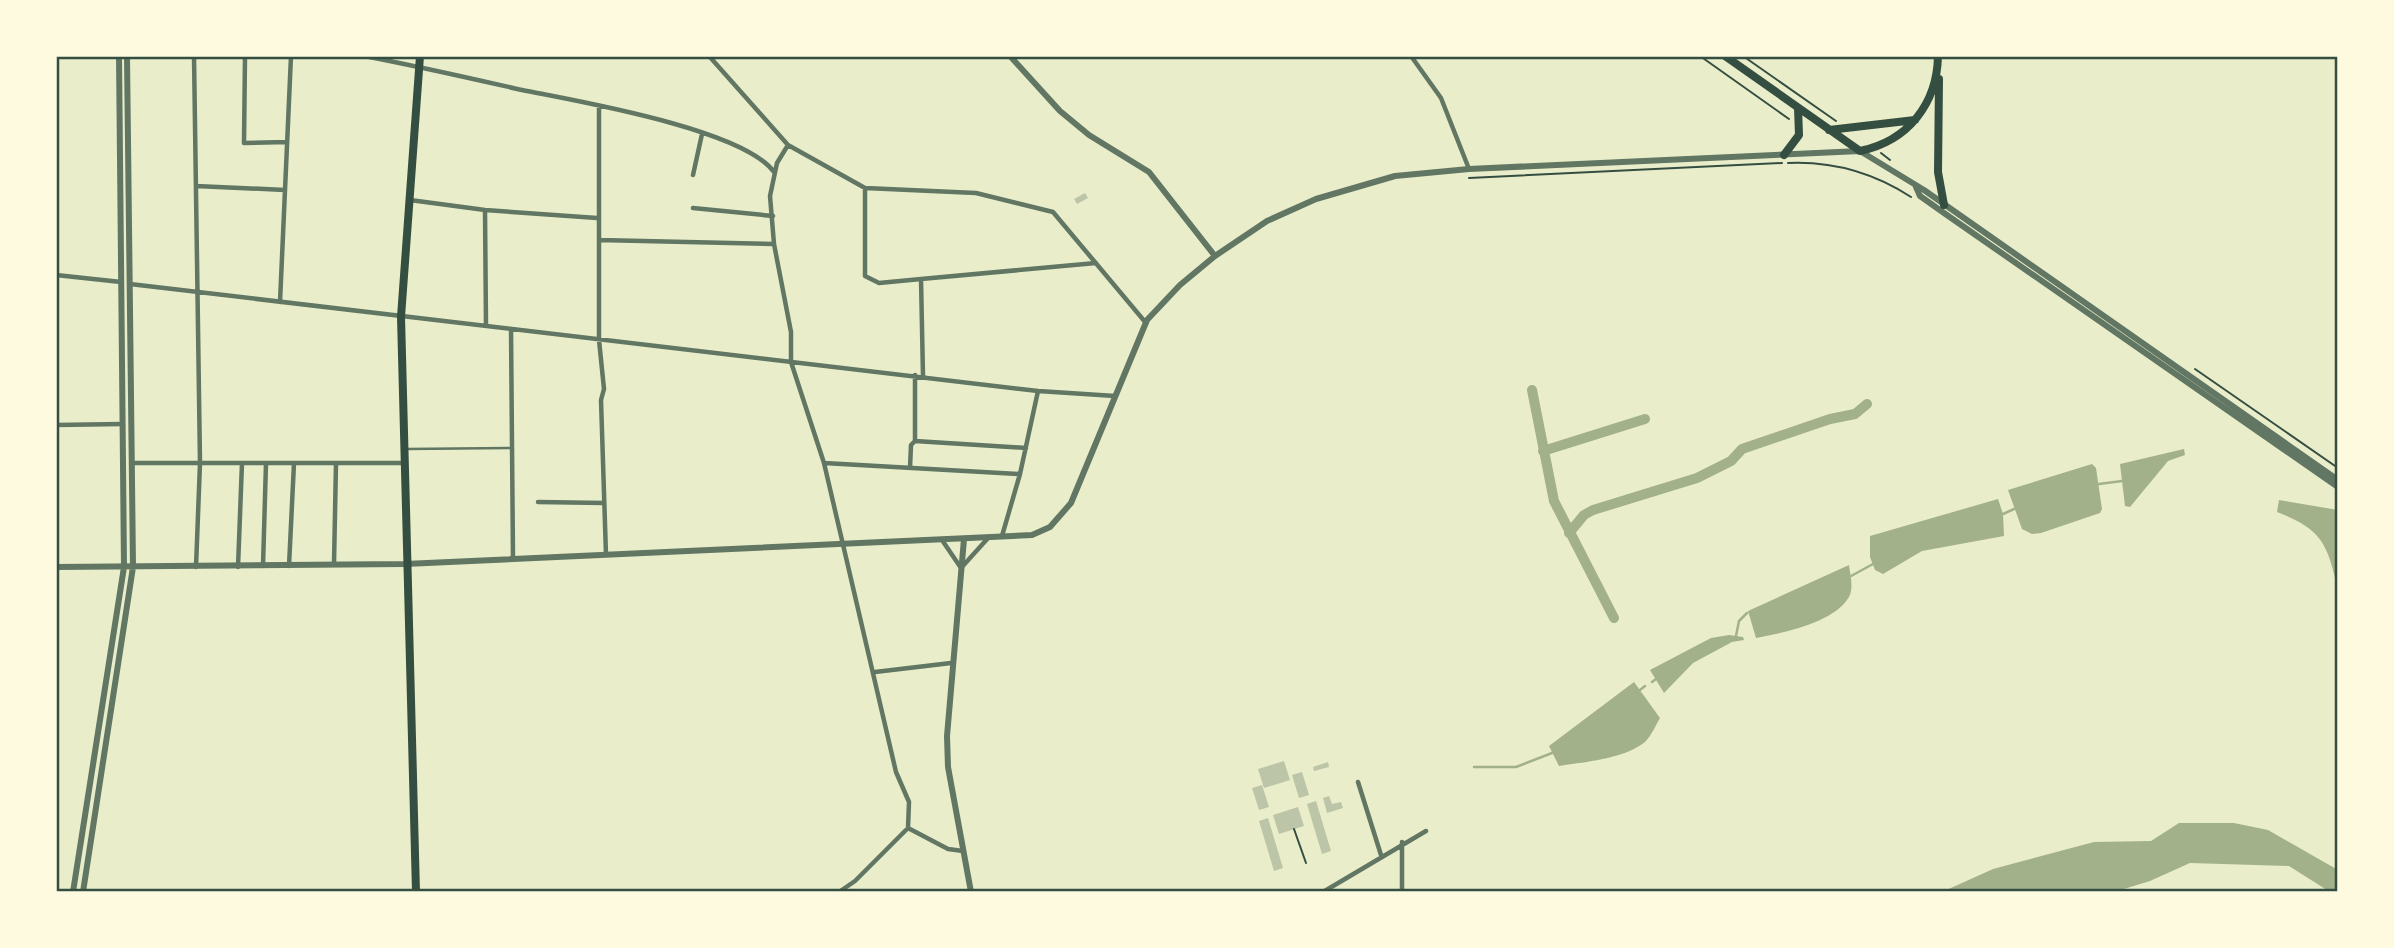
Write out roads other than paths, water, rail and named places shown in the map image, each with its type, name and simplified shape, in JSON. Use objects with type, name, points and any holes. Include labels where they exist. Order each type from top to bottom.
[{"type":"main road","points":[[416,892],[402,463],[401,317],[421,56]]},
{"type":"main road","points":[[1725,56],[1860,151],[1895,137],[1915,121],[1931,98],[1938,66]]},
{"type":"main road","points":[[1938,56],[1941,103],[1938,172],[1944,205]]},
{"type":"main road","points":[[1784,155],[1799,135],[1798,108]]},
{"type":"main road","points":[[1829,130],[1915,121]]},
{"type":"street","points":[[73,892],[124,567],[119,56]]},
{"type":"street","points":[[83,892],[132,567],[127,56]]},
{"type":"street","points":[[194,56],[200,463],[196,568]]},
{"type":"street","points":[[245,56],[244,143],[287,142]]},
{"type":"street","points":[[280,302],[291,56]]},
{"type":"street","points":[[364,56],[386,58],[599,106],[629,110],[743,147],[768,164],[774,172]]},
{"type":"street","points":[[709,56],[788,145],[865,188],[976,193],[1053,212],[1146,323]]},
{"type":"street","points":[[1010,56],[1059,111],[1089,135],[1149,172],[1214,257]]},
{"type":"street","points":[[1411,56],[1441,99],[1469,169]]},
{"type":"street","points":[[599,106],[597,218],[599,340],[604,389],[601,400],[606,555]]},
{"type":"street","points":[[693,175],[702,134]]},
{"type":"street","points":[[788,145],[774,172],[770,196],[774,216],[774,244],[790,332],[791,362],[824,463],[875,672],[896,772],[909,802],[908,828],[855,881],[839,892]]},
{"type":"street","points":[[56,567],[196,568],[405,564],[1032,535],[1050,527],[1071,503],[1146,323],[1180,285],[1214,257],[1267,221],[1316,199],[1395,176],[1469,169],[1860,151],[1944,205],[2338,480]]},
{"type":"street","points":[[196,186],[285,192]]},
{"type":"street","points":[[1916,187],[1920,196],[1936,208],[2338,487]]},
{"type":"street","points":[[865,188],[865,276],[879,283],[946,274],[1096,263]]},
{"type":"street","points":[[408,200],[485,210],[597,218]]},
{"type":"street","points":[[692,208],[774,216]]},
{"type":"street","points":[[485,210],[486,326]]},
{"type":"street","points":[[599,240],[774,244]]},
{"type":"street","points":[[56,275],[121,282]]},
{"type":"street","points":[[921,279],[923,376]]},
{"type":"street","points":[[130,284],[1038,391],[1115,396]]},
{"type":"street","points":[[511,329],[513,559]]},
{"type":"street","points":[[911,468],[911,445],[915,441],[915,375]]},
{"type":"street","points":[[1002,536],[1020,474],[1038,391]]},
{"type":"street","points":[[56,425],[123,424]]},
{"type":"street","points":[[915,441],[1026,448]]},
{"type":"street","points":[[133,463],[402,463]]},
{"type":"street","points":[[238,567],[242,463]]},
{"type":"street","points":[[263,567],[266,463]]},
{"type":"street","points":[[289,566],[294,463]]},
{"type":"street","points":[[334,565],[336,463]]},
{"type":"street","points":[[824,463],[1020,474]]},
{"type":"street","points":[[538,502],[604,503]]},
{"type":"street","points":[[961,568],[989,537]]},
{"type":"street","points":[[964,539],[951,663],[948,766],[971,892]]},
{"type":"street","points":[[942,540],[961,568]]},
{"type":"street","points":[[875,672],[951,663]]},
{"type":"street","points":[[1358,782],[1381,855]]},
{"type":"street","points":[[908,828],[948,849],[963,851]]},
{"type":"street","points":[[1323,892],[1402,842],[1426,831]]},
{"type":"street","points":[[1402,842],[1402,892]]},
{"type":"lane","points":[[402,449],[511,448]]},
{"type":"waterway","points":[[1532,390],[1554,501],[1614,618]]},
{"type":"waterway","points":[[1569,533],[1584,515],[1593,510],[1697,478],[1731,461],[1742,449],[1830,419],[1855,414],[1867,404]]},
{"type":"waterway","points":[[1543,451],[1645,419]]},
{"type":"waterway","points":[[2099,484],[2122,481]]},
{"type":"waterway","points":[[2003,514],[2014,509]]},
{"type":"waterway","points":[[1851,576],[1873,564]]},
{"type":"waterway","points":[[1736,636],[1739,621],[1747,613]]},
{"type":"waterway","points":[[1652,682],[1656,679]]},
{"type":"waterway","points":[[1640,690],[1645,686]]},
{"type":"waterway","points":[[1474,767],[1516,767],[1552,753]]}]
